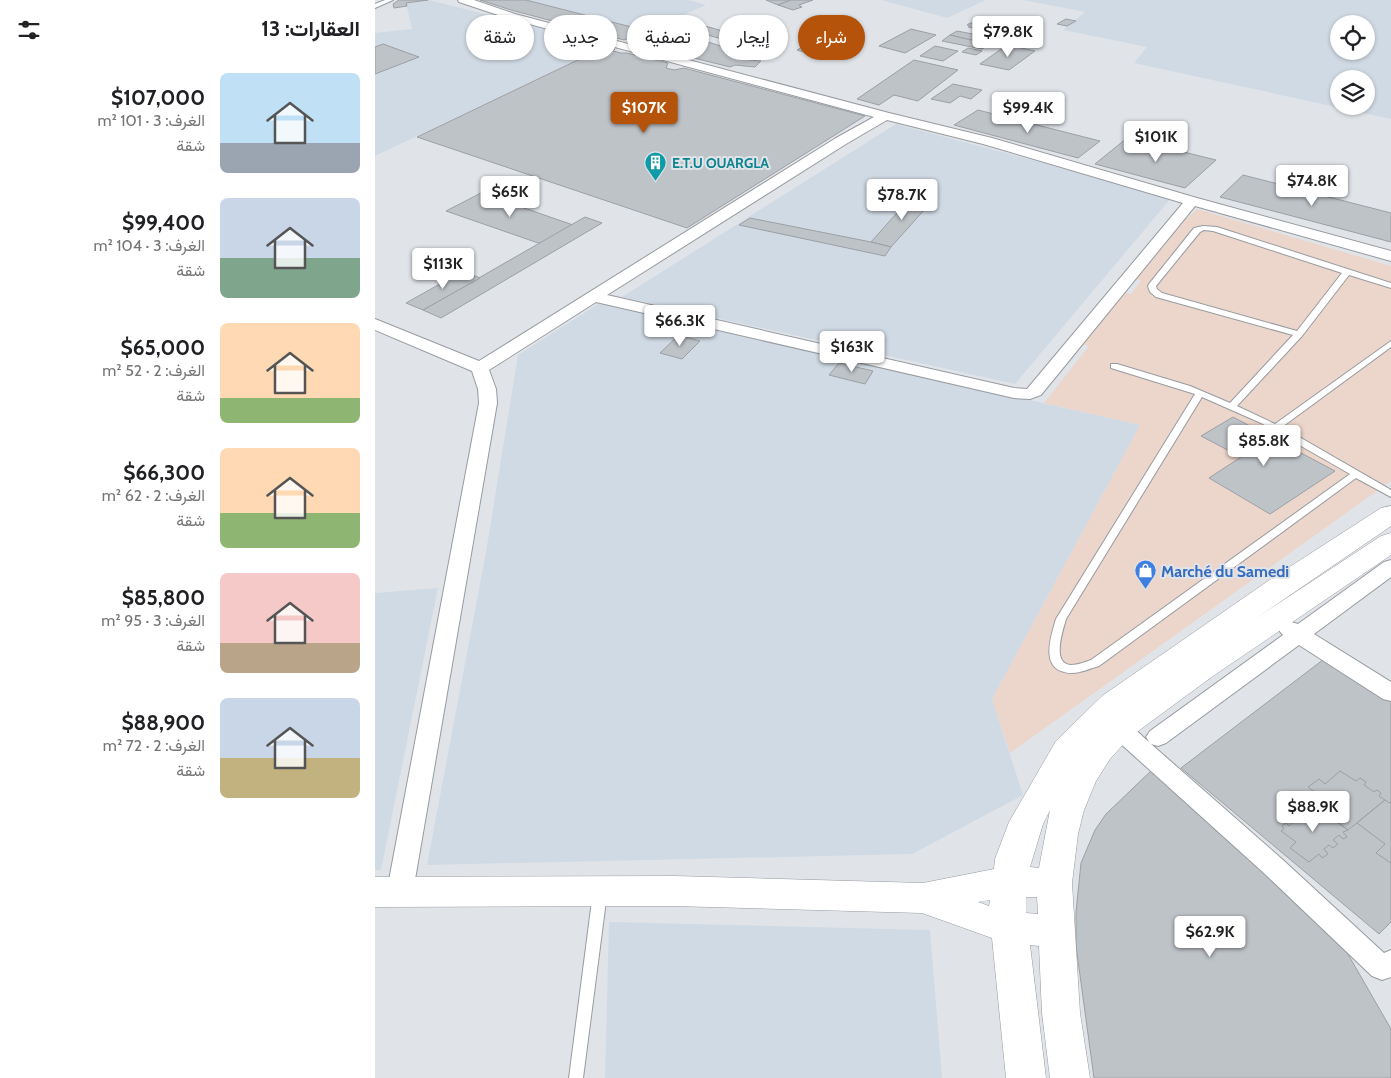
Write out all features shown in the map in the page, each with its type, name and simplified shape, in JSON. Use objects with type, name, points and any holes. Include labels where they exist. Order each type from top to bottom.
[{"type":"street","points":[[463,0],[511,16],[885,116],[987,141],[1192,201],[1391,256]]},
{"type":"street","points":[[480,368],[841,141],[885,116]]},
{"type":"street","points":[[595,297],[1014,393],[1029,394],[1035,391],[1192,201]]},
{"type":"street","points":[[375,324],[480,368],[487,389],[486,419],[387,891],[683,891],[923,898],[1009,881],[1055,883]]},
{"type":"street","points":[[1158,737],[1286,627],[1381,557],[1391,514]]},
{"type":"street","points":[[1025,1078],[1007,904],[1009,881],[1017,843],[1046,784],[1067,750],[1113,704],[1281,586],[1381,557]]},
{"type":"street","points":[[1286,627],[1391,694]]},
{"type":"street","points":[[1069,1078],[1061,1013],[1055,931],[1055,883],[1057,851],[1067,810],[1081,777],[1099,750],[1119,729],[1202,668],[1286,627]]},
{"type":"street","points":[[1119,729],[1267,860],[1388,971]]},
{"type":"street","points":[[923,898],[1009,928],[1055,931]]},
{"type":"lane","points":[[375,6],[390,0]]},
{"type":"lane","points":[[1299,334],[1159,295],[1153,290],[1152,286],[1197,230],[1203,228],[1214,229],[1391,286]]},
{"type":"lane","points":[[1231,407],[1299,334],[1347,272]]},
{"type":"lane","points":[[1275,428],[1391,343]]},
{"type":"lane","points":[[1114,366],[1200,393],[1231,407],[1275,428],[1391,494]]},
{"type":"lane","points":[[1200,393],[1061,619],[1053,650],[1056,662],[1062,667],[1072,669],[1095,662],[1357,474]]},
{"type":"lane","points":[[576,1078],[600,891]]},
{"type":"shaded area","points":[[429,0],[489,15],[466,15],[466,60],[534,60],[534,26],[544,29],[544,60],[577,60],[375,156],[375,33],[412,29],[406,3]]},
{"type":"shaded area","points":[[526,0],[688,0],[706,5],[683,15],[627,15],[627,26],[617,23],[617,15],[585,15]]},
{"type":"shaded area","points":[[881,0],[986,0],[947,18]]},
{"type":"shaded area","points":[[1023,0],[1391,0],[1391,119],[1373,115],[1375,115],[1375,70],[1330,70],[1330,106],[1134,63],[1147,47],[1063,30],[1085,12]]},
{"type":"shaded area","points":[[896,124],[1172,197],[1015,384],[622,297]]},
{"type":"shaded area","name":"Marché du Samedi","points":[[1197,209],[1391,266],[1391,481],[1010,753],[992,699],[1140,425],[1044,403],[1089,346],[1078,343],[1118,290],[1131,294],[1141,281],[1131,277],[1179,216],[1188,218]]},
{"type":"shaded area","points":[[600,303],[1140,425],[992,699],[1023,795],[912,854],[427,865],[486,552],[518,355]]},
{"type":"shaded area","points":[[438,588],[381,870],[375,870],[375,593]]},
{"type":"shaded area","points":[[609,922],[930,930],[942,1078],[605,1078]]},
{"type":"building","points":[[399,0],[428,0],[406,3],[407,6],[394,8],[393,4]]},
{"type":"building","points":[[480,0],[526,0],[585,15],[544,15],[544,19]]},
{"type":"building","points":[[766,0],[791,0],[778,5]]},
{"type":"building","points":[[791,0],[813,0],[799,5],[802,7],[793,10],[778,5]]},
{"type":"building","points":[[977,18],[992,21],[987,25],[972,22]]},
{"type":"building","points":[[1066,19],[1076,21],[1067,26],[1057,24]]},
{"type":"building","points":[[617,23],[627,26],[627,39],[617,38]]},
{"type":"building","points":[[970,23],[985,26],[980,29],[968,27],[970,25],[967,25]]},
{"type":"building","points":[[1002,23],[1014,26],[1011,28],[1015,28],[1012,30],[996,27]]},
{"type":"building","points":[[709,27],[719,30],[719,38],[709,35]]},
{"type":"building","points":[[911,29],[936,35],[905,53],[879,46]]},
{"type":"building","points":[[957,31],[978,35],[971,40],[950,35]]},
{"type":"building","points":[[950,35],[990,44],[982,49],[942,41]]},
{"type":"building","points":[[709,42],[719,46],[719,60],[761,61],[755,67],[735,65],[730,67],[702,60],[709,60]]},
{"type":"building","points":[[383,44],[419,57],[375,74],[375,47]]},
{"type":"building","points":[[1007,45],[1035,51],[1009,70],[980,64]]},
{"type":"building","points":[[935,46],[958,51],[943,61],[920,56]]},
{"type":"building","points":[[968,48],[982,51],[976,55],[962,52]]},
{"type":"building","name":"E.T.U OUARGLA","points":[[617,52],[627,53],[627,60],[656,60],[668,63],[666,68],[674,70],[684,68],[865,116],[687,228],[417,137],[578,60],[617,60]]},
{"type":"building","points":[[914,60],[958,70],[918,101],[894,95],[879,105],[857,99]]},
{"type":"building","points":[[953,84],[982,90],[971,99],[960,96],[950,103],[931,99]]},
{"type":"building","points":[[978,110],[1100,141],[1078,158],[954,125]]},
{"type":"building","points":[[1127,138],[1216,160],[1185,188],[1095,164]]},
{"type":"building","points":[[1243,175],[1391,213],[1391,242],[1220,197]]},
{"type":"building","points":[[481,193],[573,225],[541,244],[446,211]]},
{"type":"building","points":[[913,195],[933,200],[891,247],[871,242]]},
{"type":"building","points":[[585,217],[602,223],[441,318],[423,310]]},
{"type":"building","points":[[750,218],[891,247],[885,256],[739,225]]},
{"type":"building","points":[[463,271],[480,278],[423,310],[406,303]]},
{"type":"building","points":[[679,335],[700,341],[682,359],[660,353]]},
{"type":"building","points":[[839,363],[873,371],[865,384],[829,375]]},
{"type":"building","points":[[1233,417],[1335,471],[1270,514],[1209,478],[1241,457],[1201,436]]},
{"type":"building","points":[[1328,656],[1391,699],[1391,922],[1379,934],[1181,768]]},
{"type":"building","points":[[1155,767],[1341,942],[1391,1029],[1391,1078],[1094,1078],[1076,946],[1076,912],[1081,863],[1095,830],[1106,814]]},
{"type":"building","points":[[1340,771],[1356,781],[1360,778],[1366,782],[1364,785],[1374,792],[1377,790],[1381,793],[1379,796],[1385,800],[1348,830],[1313,805],[1316,802],[1313,800],[1320,796],[1308,787],[1319,779],[1325,784]]},
{"type":"building","points":[[1385,800],[1389,803],[1391,801],[1391,863],[1376,853],[1385,844],[1357,823]]},
{"type":"building","points":[[1313,805],[1348,830],[1343,832],[1347,837],[1343,839],[1339,835],[1333,840],[1338,844],[1333,848],[1329,845],[1324,849],[1328,854],[1322,858],[1319,854],[1309,862],[1290,848],[1296,842],[1281,831],[1284,829],[1282,826],[1286,823],[1289,826],[1294,821],[1291,818],[1297,814],[1300,817],[1306,812],[1303,810],[1307,806],[1310,808]]},
{"type":"place","name":"E.T.U OUARGLA","points":[[656,182]]},
{"type":"place","name":"Marché du Samedi","points":[[1145,590]]}]
